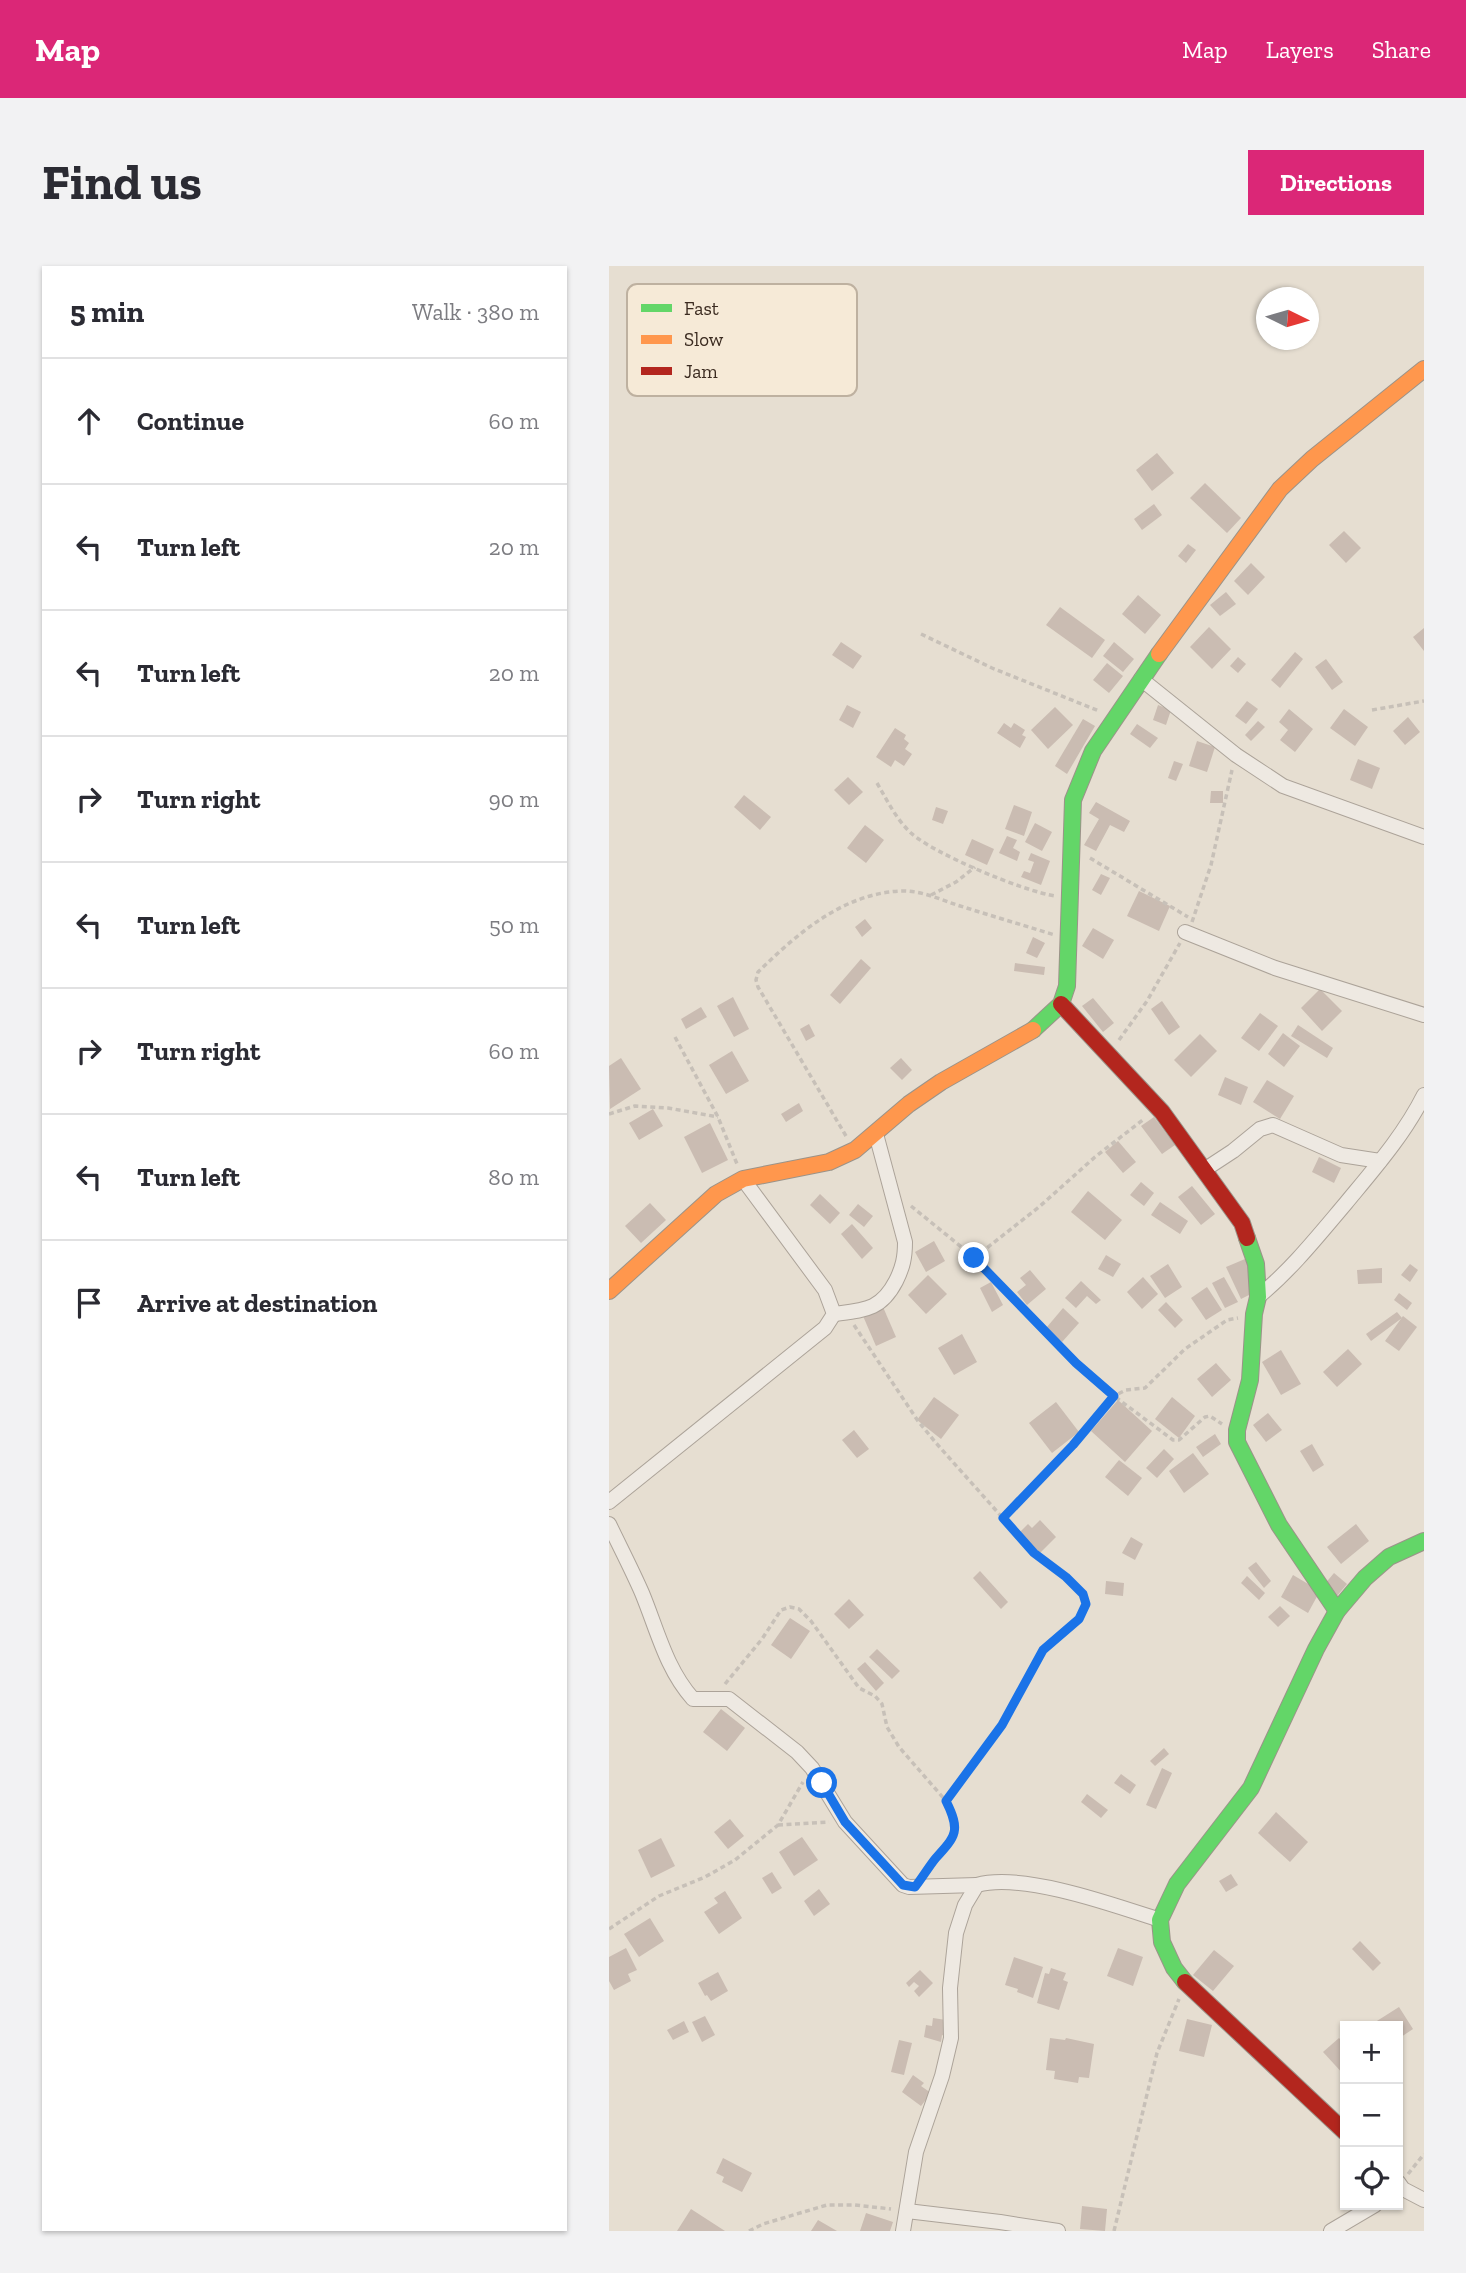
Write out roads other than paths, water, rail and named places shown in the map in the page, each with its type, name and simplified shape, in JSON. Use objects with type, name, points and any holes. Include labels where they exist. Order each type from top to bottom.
[{"type":"street","points":[[609,1290],[729,1185],[743,1179],[829,1162],[855,1150],[909,1104],[1029,1034],[1061,1004],[1067,986],[1070,940],[1073,800],[1093,751],[1141,679],[1280,489],[1312,459],[1424,369]]},
{"type":"street","points":[[1141,679],[1236,755],[1283,786],[1424,836]]},
{"type":"street","points":[[1189,926],[1275,968],[1424,1015]]},
{"type":"street","points":[[1061,1004],[1162,1112],[1242,1223],[1257,1264],[1258,1297],[1254,1314],[1250,1380],[1237,1442],[1279,1525],[1337,1611]]},
{"type":"street","points":[[1258,1297],[1308,1248],[1381,1161],[1411,1120],[1424,1095]]},
{"type":"street","points":[[1204,1170],[1265,1126],[1273,1125],[1341,1155],[1381,1161]]},
{"type":"street","points":[[609,1502],[825,1328],[840,1313],[877,1304],[888,1296],[905,1259],[905,1242],[876,1134]]},
{"type":"street","points":[[743,1179],[840,1313]]},
{"type":"street","points":[[609,1524],[642,1592],[677,1678],[693,1699],[729,1699],[737,1703],[760,1725],[797,1752],[812,1768],[845,1822],[903,1885],[977,1885],[1008,1880],[1093,1898],[1160,1920]]},
{"type":"street","points":[[1340,2127],[1191,1989],[1174,1968],[1162,1942],[1160,1920],[1177,1884],[1251,1788],[1316,1649],[1337,1611],[1365,1578],[1389,1557],[1424,1541]]},
{"type":"street","points":[[903,2231],[916,2152],[943,2076],[951,2038],[950,1988],[956,1933],[965,1905],[977,1885]]},
{"type":"street","points":[[1403,2189],[1424,2200]]},
{"type":"street","points":[[1331,2231],[1367,2210]]},
{"type":"street","points":[[907,2211],[1058,2231]]}]
